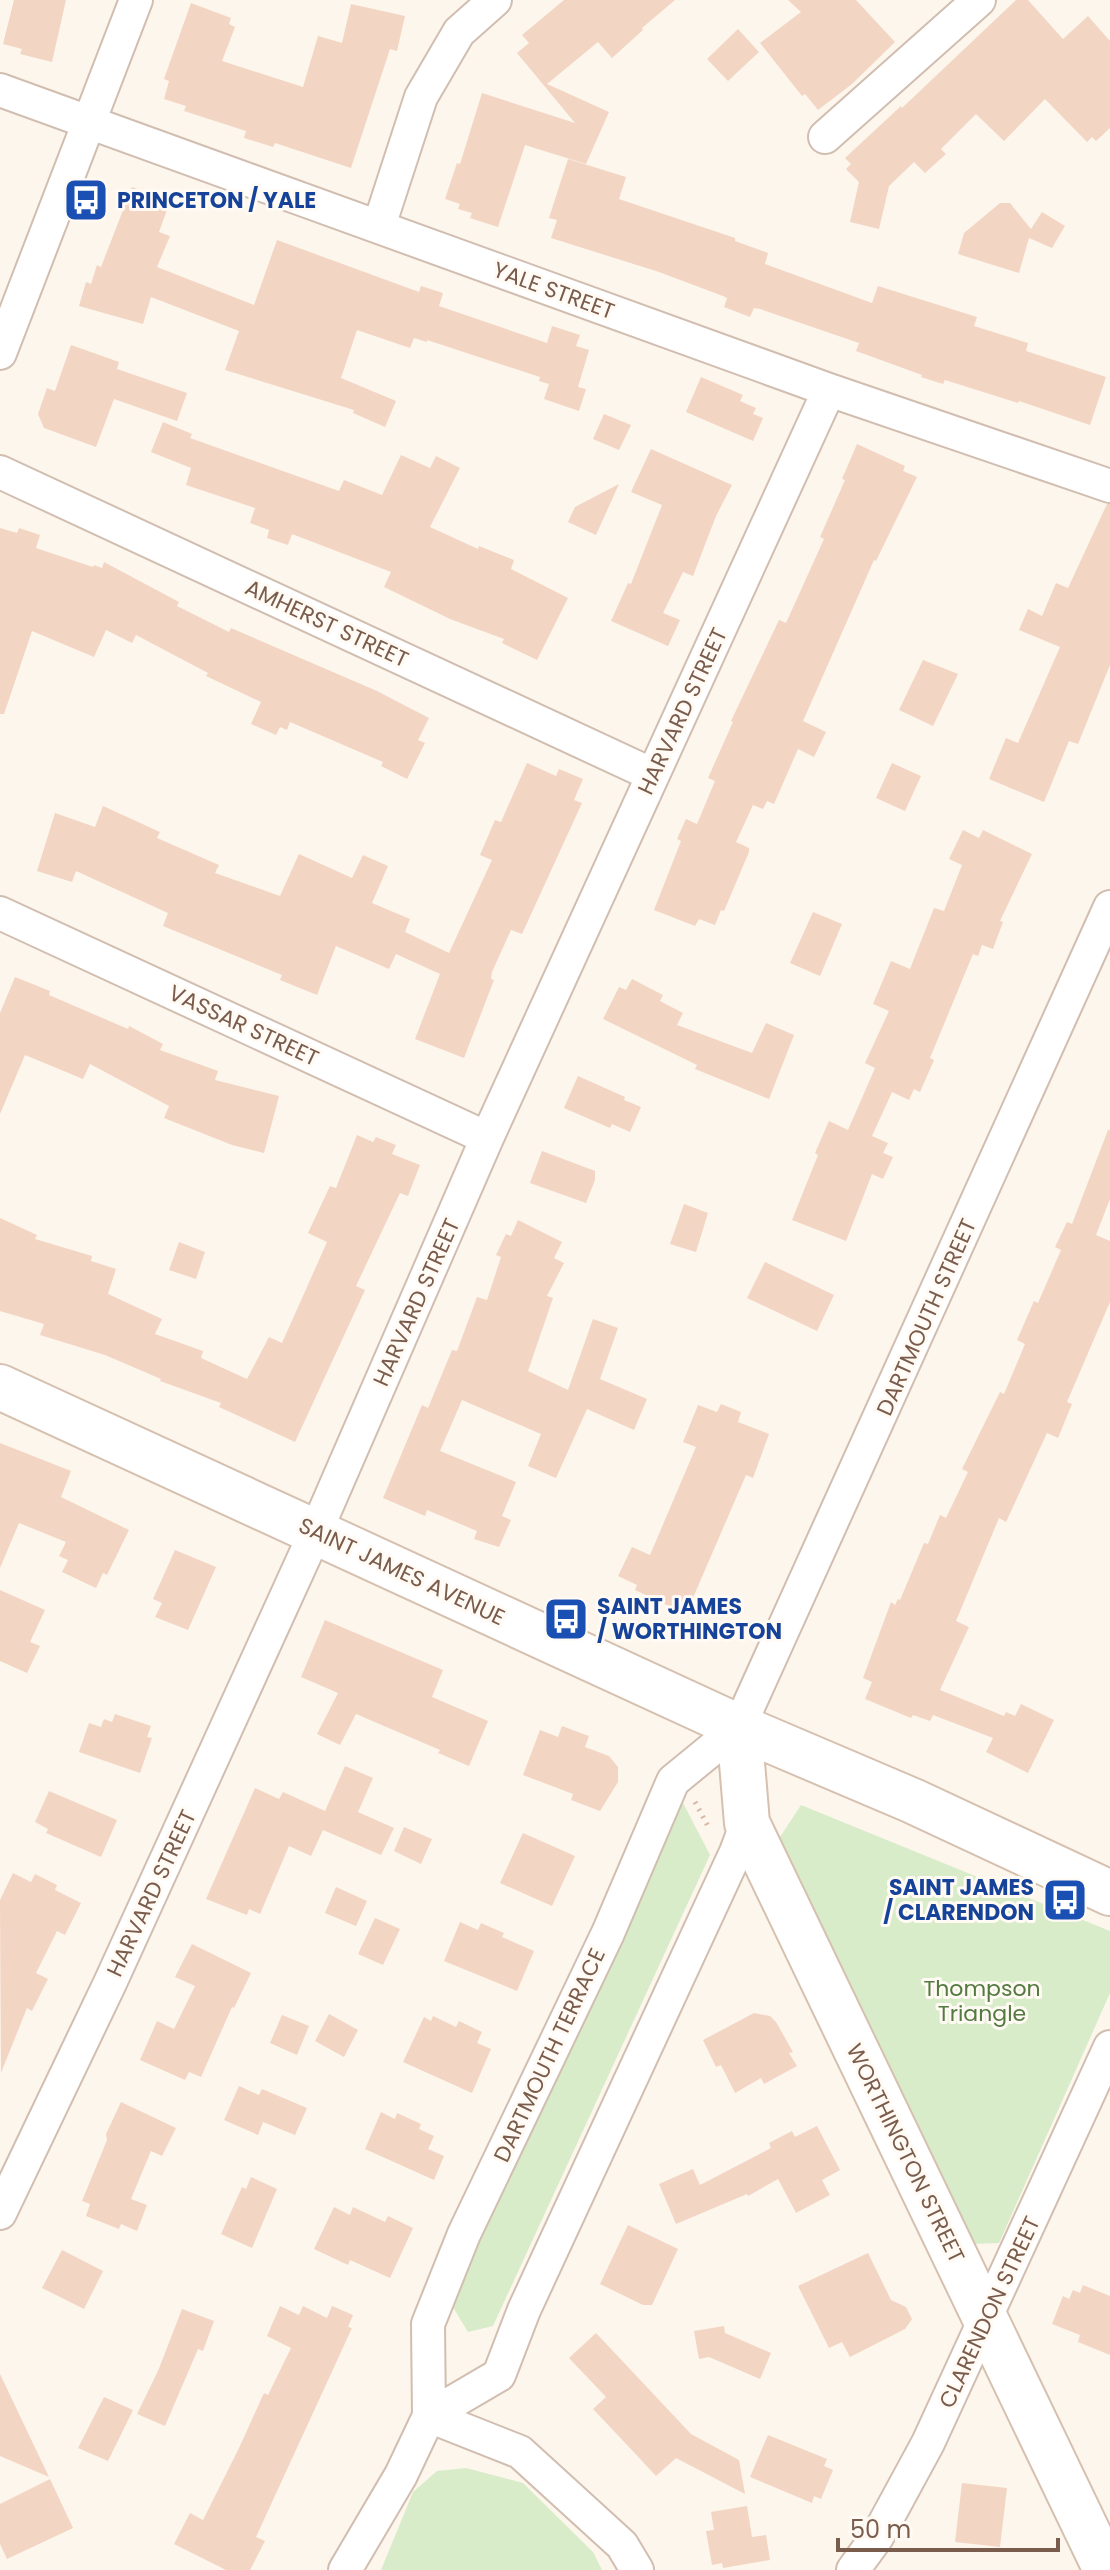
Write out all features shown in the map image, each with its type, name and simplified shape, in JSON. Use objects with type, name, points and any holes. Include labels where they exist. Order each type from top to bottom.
[{"type":"main road","name":"SAINT JAMES AVENUE","points":[[0,1387],[739,1727],[913,1801],[1110,1893]]},
{"type":"main road","name":"WORTHINGTON STREET","points":[[739,1727],[728,1826],[986,2321],[1106,2570]]},
{"type":"street","points":[[0,353],[136,0]]},
{"type":"street","points":[[379,226],[421,97],[459,32],[495,0]]},
{"type":"street","points":[[825,137],[979,0]]},
{"type":"street","name":"YALE STREET","points":[[0,90],[829,390],[1110,486]]},
{"type":"street","name":"HARVARD STREET","points":[[0,2213],[316,1531],[487,1138],[829,390]]},
{"type":"street","name":"AMHERST STREET","points":[[0,472],[653,775]]},
{"type":"street","name":"DARTMOUTH STREET","points":[[739,1727],[1110,907]]},
{"type":"street","name":"VASSAR STREET","points":[[0,913],[487,1138]]},
{"type":"street","name":"DARTMOUTH TERRACE","points":[[345,2570],[401,2475],[429,2416],[428,2324],[464,2234],[608,1933],[673,1781],[739,1727]]},
{"type":"street","points":[[429,2416],[499,2375],[524,2310],[736,1852],[728,1826]]},
{"type":"street","name":"CLARENDON STREET","points":[[853,2570],[877,2537],[928,2443],[1110,2047]]},
{"type":"street","points":[[429,2416],[520,2452],[622,2545],[637,2570]]},
{"type":"path","points":[[689,1790],[728,1826]]},
{"type":"green space","points":[[681,1799],[710,1855],[493,2326],[468,2332],[451,2304]]},
{"type":"green space","name":"Thompson Triangle","points":[[801,1805],[1110,1931],[1110,1993],[999,2243],[972,2244],[778,1840]]},
{"type":"green space","points":[[466,2468],[523,2483],[593,2552],[602,2570],[381,2570],[413,2492],[437,2471]]},
{"type":"building","points":[[14,0],[66,0],[52,62],[20,54],[22,49],[3,44]]},
{"type":"building","points":[[564,0],[675,0],[612,58],[598,42],[547,84],[609,112],[586,164],[525,145],[498,227],[470,218],[472,213],[458,209],[460,204],[445,199],[457,163],[460,164],[482,93],[575,123],[517,53],[529,43],[522,35]]},
{"type":"building","points":[[788,0],[856,0],[895,42],[852,84],[818,110],[805,94],[802,96],[760,43],[801,12]]},
{"type":"building","points":[[1016,0],[1028,0],[1063,39],[1088,16],[1110,41],[1110,128],[1096,141],[1092,137],[1087,142],[1045,99],[1004,141],[976,114],[941,149],[946,154],[925,173],[914,162],[889,186],[879,229],[850,222],[859,182],[846,169],[851,164],[845,158]]},
{"type":"building","points":[[191,3],[231,18],[229,24],[235,27],[222,61],[303,87],[318,36],[342,43],[351,4],[405,16],[397,51],[390,49],[351,168],[275,143],[273,147],[244,138],[246,131],[184,111],[186,106],[164,99],[169,81],[164,79]]},
{"type":"building","points":[[738,29],[759,52],[728,81],[707,59]]},
{"type":"building","points":[[568,159],[626,177],[619,199],[735,238],[735,241],[768,253],[765,264],[872,303],[878,286],[977,317],[974,326],[1028,343],[1026,351],[1106,377],[1090,425],[1019,401],[945,380],[943,384],[921,377],[856,351],[859,343],[760,309],[754,308],[750,317],[724,307],[727,298],[723,296],[551,238],[557,220],[549,218]]},
{"type":"building","points":[[132,187],[154,195],[152,201],[168,207],[159,232],[170,236],[157,267],[254,305],[277,240],[419,292],[421,286],[443,293],[439,306],[547,343],[552,326],[580,335],[576,346],[589,350],[578,387],[586,389],[579,411],[544,399],[549,384],[539,381],[540,377],[427,340],[414,338],[410,348],[357,330],[341,378],[396,401],[385,427],[353,413],[354,410],[225,370],[239,331],[151,297],[143,324],[79,306],[86,282],[91,284],[97,265],[101,267]]},
{"type":"building","points":[[1000,203],[1010,203],[1031,229],[1042,212],[1065,226],[1052,248],[1029,238],[1019,273],[958,254],[964,233]]},
{"type":"building","points":[[71,345],[119,362],[117,369],[187,393],[177,421],[114,399],[96,447],[44,428],[38,414],[47,388],[55,391]]},
{"type":"building","points":[[701,377],[743,395],[740,401],[756,408],[753,414],[763,418],[753,441],[686,412]]},
{"type":"building","points":[[604,414],[631,425],[619,450],[593,439]]},
{"type":"building","points":[[163,422],[192,434],[190,438],[339,491],[344,480],[382,495],[401,455],[430,468],[436,456],[460,468],[430,527],[478,549],[479,546],[514,560],[511,569],[568,598],[537,660],[502,643],[504,639],[450,619],[384,587],[391,572],[292,534],[288,545],[267,538],[269,530],[250,523],[255,508],[186,485],[191,468],[151,452]]},
{"type":"building","points":[[857,444],[905,466],[903,471],[917,477],[874,560],[803,721],[826,732],[814,757],[798,749],[774,804],[767,801],[763,809],[753,805],[736,842],[749,848],[749,852],[724,911],[721,910],[715,925],[699,919],[695,926],[654,910],[681,841],[677,839],[686,819],[697,824],[715,781],[708,778],[731,721],[779,620],[786,623],[824,539],[820,537]]},
{"type":"building","points":[[651,449],[732,485],[716,516],[693,576],[683,572],[663,613],[680,620],[668,646],[611,621],[628,583],[631,584],[662,505],[631,492]]},
{"type":"building","points":[[619,484],[596,535],[568,522],[575,507]]},
{"type":"building","points":[[1107,504],[1110,504],[1110,665],[1078,744],[1069,741],[1044,802],[989,779],[1006,738],[1018,743],[1060,647],[1019,630],[1028,609],[1042,616],[1056,583],[1068,588]]},
{"type":"building","points":[[0,528],[17,533],[19,528],[40,535],[36,548],[93,567],[102,568],[104,562],[179,602],[177,606],[229,632],[231,628],[377,691],[429,718],[418,740],[425,743],[407,779],[381,766],[383,762],[290,722],[287,730],[280,727],[276,735],[251,724],[261,702],[206,676],[208,673],[136,635],[132,643],[106,630],[94,657],[32,631],[4,714],[0,714]]},
{"type":"building","points":[[923,660],[958,674],[933,726],[899,710]]},
{"type":"building","points":[[527,763],[556,776],[559,769],[583,779],[574,800],[582,803],[522,934],[511,930],[492,972],[491,979],[494,980],[464,1058],[415,1039],[440,974],[396,954],[389,969],[336,946],[317,995],[280,980],[282,975],[163,926],[168,913],[76,871],[72,882],[37,871],[55,813],[95,827],[103,806],[160,832],[157,838],[219,865],[215,873],[280,896],[299,854],[352,878],[363,855],[388,866],[372,903],[410,919],[405,932],[449,953],[492,860],[480,855],[495,820],[501,822]]},
{"type":"building","points":[[892,763],[921,776],[905,811],[876,798]]},
{"type":"building","points":[[963,830],[979,838],[983,830],[1032,854],[1000,921],[1003,922],[993,949],[982,945],[978,956],[973,954],[930,1058],[934,1060],[920,1092],[914,1089],[909,1100],[892,1092],[872,1136],[888,1143],[883,1153],[893,1157],[883,1179],[872,1174],[846,1241],[792,1220],[829,1121],[848,1130],[875,1068],[865,1063],[889,1011],[873,1004],[891,961],[910,969],[934,908],[944,911],[962,865],[949,859]]},
{"type":"building","points":[[813,912],[842,924],[820,976],[790,963]]},
{"type":"building","points":[[15,977],[128,1029],[129,1026],[163,1044],[160,1050],[218,1071],[215,1080],[279,1096],[264,1153],[232,1145],[164,1118],[169,1106],[90,1064],[83,1079],[25,1055],[0,1114],[0,1013]]},
{"type":"building","points":[[632,979],[663,995],[660,1001],[683,1013],[677,1025],[752,1053],[766,1023],[794,1035],[769,1099],[695,1069],[697,1065],[603,1019],[619,987],[626,990]]},
{"type":"building","points":[[578,1076],[641,1107],[630,1132],[612,1124],[610,1128],[564,1108]]},
{"type":"building","points":[[1108,1130],[1110,1199],[1096,1235],[1110,1241],[1110,1302],[1067,1402],[1072,1404],[1058,1438],[1047,1433],[1006,1522],[999,1518],[956,1621],[969,1627],[940,1690],[1004,1716],[1006,1712],[1015,1716],[1021,1704],[1054,1720],[1028,1773],[986,1752],[993,1738],[933,1715],[930,1721],[913,1715],[911,1718],[865,1699],[872,1682],[863,1678],[891,1602],[895,1605],[900,1600],[924,1543],[928,1544],[940,1515],[946,1518],[968,1472],[962,1469],[1000,1392],[1004,1394],[1025,1344],[1017,1340],[1034,1301],[1038,1303],[1061,1250],[1055,1247],[1067,1222],[1072,1224]]},
{"type":"building","points":[[357,1135],[373,1142],[376,1137],[396,1145],[392,1154],[420,1165],[408,1196],[400,1193],[356,1286],[365,1290],[295,1442],[219,1407],[221,1403],[160,1381],[105,1355],[40,1335],[44,1324],[0,1311],[0,1218],[37,1235],[35,1239],[92,1256],[91,1261],[116,1269],[108,1294],[162,1319],[155,1334],[203,1351],[201,1358],[247,1379],[269,1337],[282,1343],[327,1242],[308,1233],[330,1186],[336,1188]]},
{"type":"building","points":[[542,1151],[595,1171],[595,1180],[586,1203],[530,1183]]},
{"type":"building","points":[[684,1204],[708,1213],[696,1252],[670,1244]]},
{"type":"building","points":[[518,1220],[562,1242],[554,1258],[564,1263],[547,1296],[553,1298],[528,1371],[568,1390],[593,1319],[618,1328],[600,1379],[647,1399],[634,1430],[587,1409],[556,1478],[528,1466],[541,1434],[462,1400],[440,1451],[516,1482],[502,1516],[511,1520],[499,1547],[474,1539],[477,1531],[427,1510],[425,1516],[383,1498],[422,1405],[428,1408],[452,1350],[457,1351],[477,1297],[487,1300],[501,1257],[496,1255],[506,1234],[511,1236]]},
{"type":"building","points":[[179,1242],[205,1252],[196,1279],[169,1270]]},
{"type":"building","points":[[765,1262],[834,1295],[817,1331],[747,1298]]},
{"type":"building","points":[[721,1404],[741,1412],[738,1422],[769,1434],[753,1478],[746,1475],[686,1614],[635,1590],[637,1585],[618,1576],[632,1547],[650,1555],[696,1447],[683,1442],[698,1405],[717,1412]]},
{"type":"building","points":[[0,1443],[71,1471],[61,1497],[129,1530],[107,1575],[103,1573],[96,1588],[62,1572],[68,1560],[59,1556],[66,1542],[19,1523],[0,1568]]},
{"type":"building","points":[[175,1550],[216,1567],[188,1630],[155,1617],[162,1603],[153,1599]]},
{"type":"building","points":[[0,1590],[45,1610],[30,1642],[40,1646],[27,1673],[0,1661]]},
{"type":"building","points":[[325,1620],[443,1670],[432,1697],[488,1721],[469,1766],[438,1753],[440,1750],[356,1714],[340,1745],[317,1734],[338,1693],[301,1677]]},
{"type":"building","points":[[115,1714],[151,1726],[147,1737],[152,1738],[140,1773],[79,1752],[89,1723],[101,1727],[104,1719],[112,1722]]},
{"type":"building","points":[[562,1726],[589,1736],[585,1747],[609,1756],[618,1767],[618,1782],[600,1811],[571,1800],[573,1794],[523,1775],[540,1730],[558,1737]]},
{"type":"building","points":[[345,1766],[373,1778],[358,1812],[394,1828],[381,1855],[323,1830],[311,1856],[289,1846],[260,1914],[249,1909],[247,1915],[206,1899],[255,1788],[279,1799],[283,1792],[325,1811]]},
{"type":"building","points":[[49,1791],[117,1820],[101,1857],[46,1833],[48,1829],[35,1822]]},
{"type":"building","points":[[404,1827],[432,1839],[421,1864],[394,1851]]},
{"type":"building","points":[[523,1833],[575,1856],[552,1906],[500,1883]]},
{"type":"building","points":[[13,1873],[31,1882],[35,1874],[57,1885],[55,1890],[81,1903],[65,1935],[57,1931],[36,1973],[48,1979],[32,2011],[27,2008],[1,2073],[0,1900]]},
{"type":"building","points":[[336,1887],[367,1901],[356,1926],[325,1913]]},
{"type":"building","points":[[375,1918],[400,1929],[383,1965],[358,1954]]},
{"type":"building","points":[[460,1922],[478,1930],[481,1923],[504,1933],[502,1937],[534,1951],[517,1991],[444,1961]]},
{"type":"building","points":[[192,1944],[251,1973],[201,2077],[189,2072],[185,2080],[140,2060],[157,2021],[174,2029],[195,1986],[175,1977]]},
{"type":"building","points":[[754,2013],[770,2016],[776,2022],[793,2052],[789,2053],[797,2066],[764,2084],[761,2078],[735,2093],[721,2065],[716,2067],[703,2040]]},
{"type":"building","points":[[329,2014],[358,2030],[344,2057],[315,2041]]},
{"type":"building","points":[[282,2015],[309,2026],[297,2055],[270,2043]]},
{"type":"building","points":[[433,2016],[456,2027],[459,2021],[482,2032],[477,2043],[491,2049],[472,2093],[403,2062],[424,2017],[431,2021]]},
{"type":"building","points":[[239,2086],[259,2095],[262,2089],[307,2108],[295,2135],[263,2122],[258,2135],[224,2120]]},
{"type":"building","points":[[121,2102],[176,2128],[162,2156],[151,2151],[131,2199],[147,2205],[137,2231],[121,2224],[119,2229],[86,2216],[90,2204],[82,2201]]},
{"type":"building","points":[[381,2112],[395,2119],[397,2113],[421,2124],[419,2129],[434,2136],[428,2149],[444,2156],[434,2180],[365,2149]]},
{"type":"building","points":[[817,2126],[840,2170],[822,2180],[830,2195],[796,2213],[778,2179],[748,2196],[676,2224],[659,2184],[693,2169],[700,2185],[771,2148],[769,2143],[792,2131],[795,2137]]},
{"type":"building","points":[[251,2177],[277,2189],[252,2248],[221,2234],[242,2187],[246,2189]]},
{"type":"building","points":[[334,2207],[350,2215],[353,2207],[385,2222],[388,2216],[413,2228],[390,2278],[350,2260],[348,2265],[314,2249]]},
{"type":"building","points":[[628,2225],[678,2249],[652,2305],[643,2305],[600,2284]]},
{"type":"building","points":[[62,2250],[103,2271],[84,2309],[42,2288]]},
{"type":"building","points":[[868,2253],[891,2300],[906,2307],[912,2319],[905,2329],[850,2357],[842,2342],[829,2348],[798,2286]]},
{"type":"building","points":[[1083,2285],[1110,2296],[1110,2355],[1078,2342],[1080,2335],[1052,2324],[1063,2296],[1069,2299],[1073,2290],[1080,2293]]},
{"type":"building","points":[[280,2306],[299,2315],[303,2306],[327,2318],[332,2306],[353,2315],[348,2327],[352,2328],[256,2537],[265,2541],[250,2570],[226,2570],[174,2544],[190,2513],[203,2520],[264,2393],[268,2395],[291,2348],[267,2336]]},
{"type":"building","points":[[182,2309],[214,2321],[203,2351],[198,2349],[165,2426],[137,2414]]},
{"type":"building","points":[[724,2326],[725,2333],[771,2353],[760,2379],[709,2357],[699,2359],[694,2331]]},
{"type":"building","points":[[596,2333],[691,2434],[739,2460],[745,2494],[676,2458],[656,2476],[593,2409],[606,2397],[569,2358]]},
{"type":"building","points":[[0,2374],[49,2477],[0,2456]]},
{"type":"building","points":[[104,2397],[133,2410],[108,2461],[78,2448]]},
{"type":"building","points":[[768,2435],[827,2459],[824,2466],[833,2470],[821,2499],[814,2496],[812,2503],[750,2477]]},
{"type":"building","points":[[50,2479],[73,2528],[7,2559],[0,2544],[0,2504]]},
{"type":"building","points":[[962,2483],[1007,2488],[1000,2547],[955,2542]]},
{"type":"building","points":[[747,2506],[752,2537],[766,2535],[770,2560],[723,2568],[722,2563],[712,2565],[706,2531],[714,2530],[711,2512]]},
{"type":"place","name":"PRINCETON / YALE","points":[[86,200]]},
{"type":"place","name":"SAINT JAMES / WORTHINGTON","points":[[566,1619]]},
{"type":"place","name":"SAINT JAMES / CLARENDON","points":[[1065,1900]]}]
